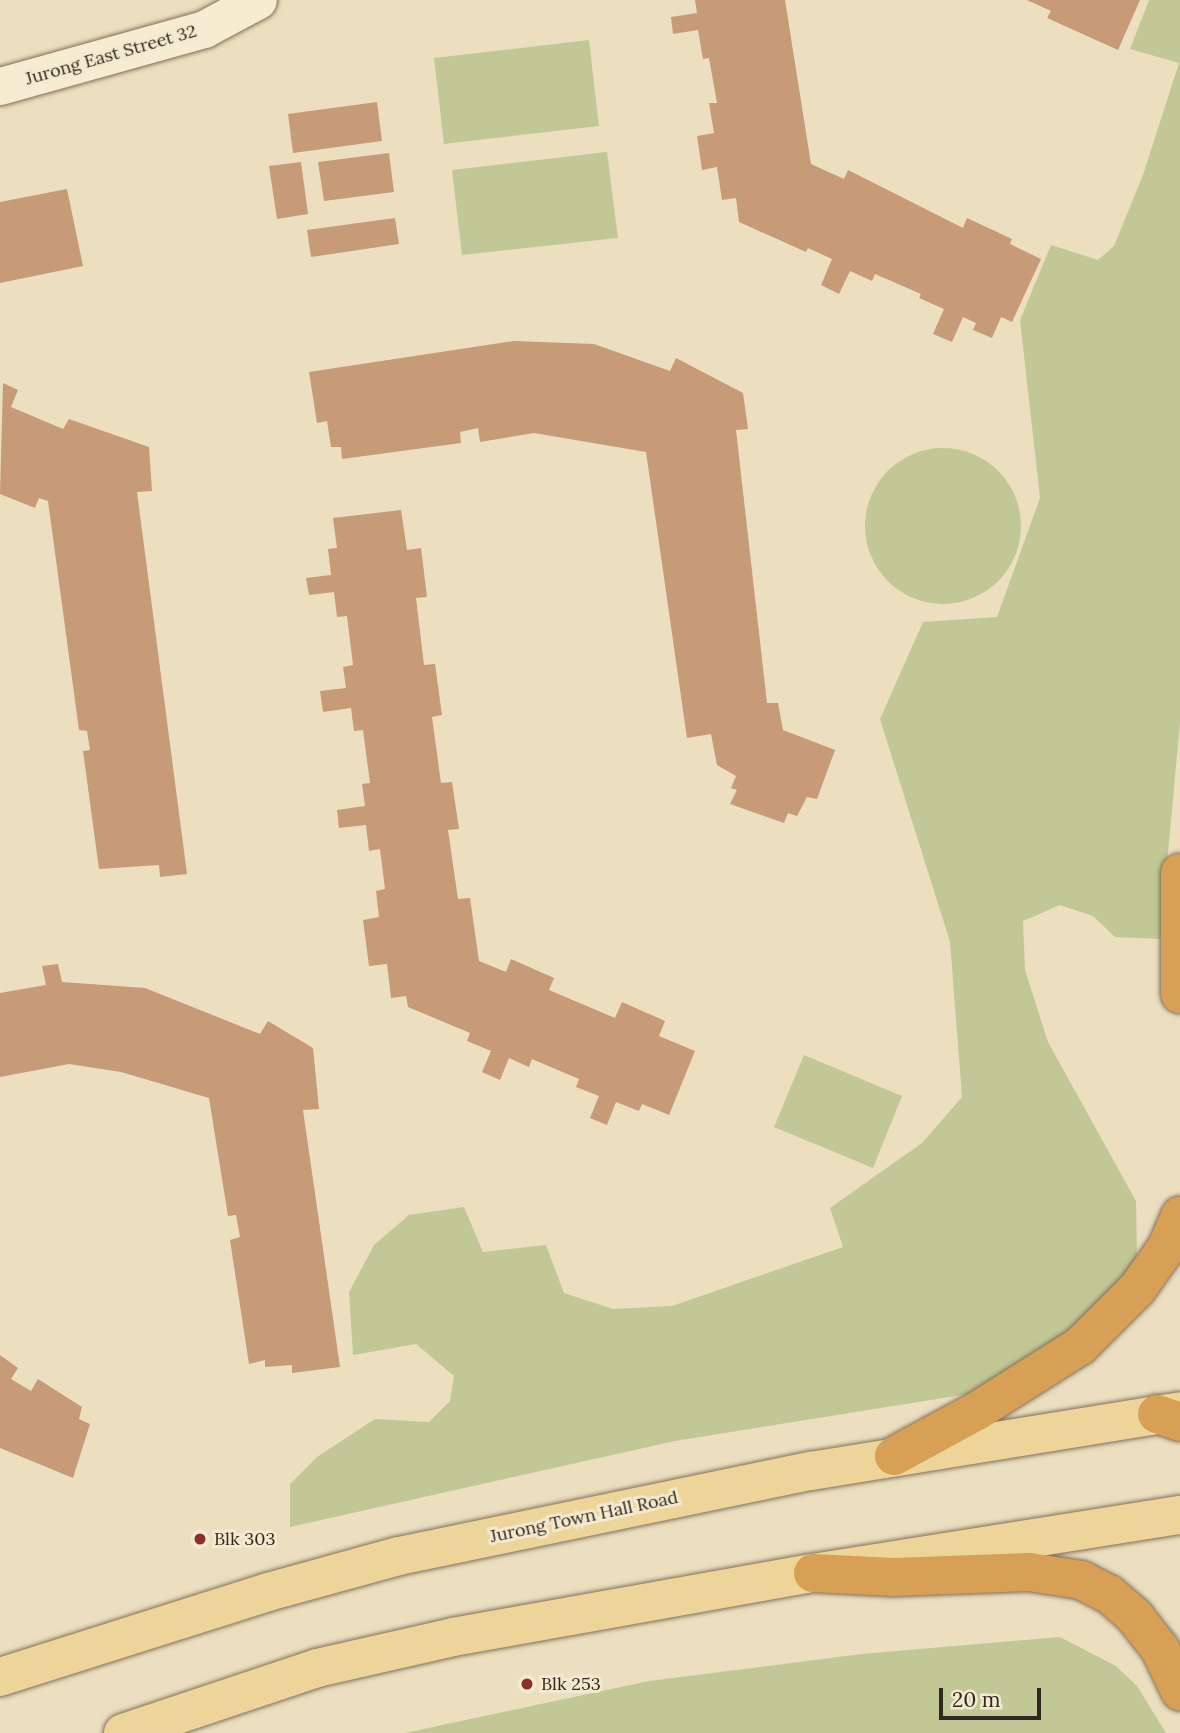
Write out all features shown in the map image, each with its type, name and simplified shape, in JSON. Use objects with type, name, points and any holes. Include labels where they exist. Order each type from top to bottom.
[{"type":"highway","points":[[1180,873],[1180,995]]},
{"type":"highway","points":[[894,1456],[977,1411],[1080,1346],[1137,1289],[1167,1247],[1180,1216]]},
{"type":"highway","points":[[813,1573],[894,1577],[1029,1572],[1081,1580],[1109,1594],[1135,1617],[1160,1649],[1180,1690]]},
{"type":"main road","name":"Jurong Town Hall Road","points":[[0,1677],[268,1592],[399,1556],[894,1456],[1172,1416]]},
{"type":"main road","points":[[123,1733],[317,1668],[453,1637],[813,1573],[1180,1515]]},
{"type":"street","name":"Jurong East Street 32","points":[[0,86],[204,29],[258,0]]},
{"type":"green space","points":[[1149,0],[1180,0],[1180,723],[1160,939],[1115,937],[1093,916],[1060,905],[1023,921],[1025,970],[1048,1042],[1136,1201],[1137,1255],[1121,1283],[1070,1338],[968,1394],[675,1441],[290,1527],[290,1484],[317,1457],[375,1419],[429,1422],[450,1401],[454,1376],[416,1344],[353,1355],[349,1292],[374,1245],[409,1215],[464,1207],[483,1252],[546,1245],[564,1293],[613,1309],[672,1306],[843,1247],[830,1208],[922,1143],[962,1097],[950,942],[880,719],[923,622],[997,617],[1040,498],[1020,320],[1051,245],[1098,260],[1114,246],[1143,175],[1179,63],[1130,49]]},
{"type":"green space","points":[[589,40],[599,126],[444,144],[434,58]]},
{"type":"green space","points":[[607,152],[618,238],[462,255],[452,170]]},
{"type":"green space","points":[[943,448],[973,454],[998,471],[1015,496],[1021,526],[1015,556],[998,581],[973,598],[943,604],[913,598],[888,581],[871,556],[865,526],[871,496],[888,471],[913,454]]},
{"type":"green space","points":[[804,1055],[902,1096],[873,1168],[774,1127]]},
{"type":"green space","points":[[1060,1637],[1116,1666],[1137,1686],[1166,1733],[405,1733],[649,1681],[862,1654]]},
{"type":"building","points":[[695,0],[785,0],[811,164],[844,179],[848,170],[963,228],[967,218],[1012,239],[1010,244],[1041,259],[1012,322],[1001,317],[992,338],[973,330],[976,323],[963,317],[952,342],[933,334],[944,309],[919,298],[921,294],[875,274],[872,281],[850,271],[839,294],[821,285],[832,259],[808,248],[806,252],[739,222],[736,198],[722,200],[717,167],[702,170],[697,136],[714,133],[709,103],[717,103],[709,58],[703,59],[698,30],[673,34],[671,17],[697,13]]},
{"type":"building","points":[[1027,0],[1140,0],[1118,50],[1047,18],[1051,11]]},
{"type":"building","points":[[377,102],[382,141],[293,153],[288,114]]},
{"type":"building","points":[[389,153],[394,192],[324,201],[318,162]]},
{"type":"building","points":[[301,162],[308,214],[277,219],[269,166]]},
{"type":"building","points":[[67,189],[83,266],[0,283],[0,202]]},
{"type":"building","points":[[395,218],[399,244],[311,257],[307,230]]},
{"type":"building","points":[[514,341],[594,344],[670,371],[676,358],[743,393],[748,429],[736,430],[767,703],[778,703],[783,730],[835,750],[817,799],[807,797],[797,816],[788,813],[784,823],[730,804],[737,790],[731,788],[736,776],[717,765],[711,734],[687,738],[646,452],[534,433],[480,442],[478,428],[460,432],[461,443],[342,459],[341,447],[331,447],[327,421],[317,423],[309,372]]},
{"type":"building","points":[[3,383],[18,390],[11,407],[63,429],[69,419],[149,447],[152,491],[137,492],[187,874],[160,877],[159,865],[99,869],[83,751],[90,750],[87,731],[79,730],[48,501],[39,498],[35,508],[0,494]]},
{"type":"building","points":[[401,510],[407,550],[421,548],[427,597],[416,598],[424,665],[435,664],[442,715],[432,717],[441,783],[452,782],[459,829],[448,830],[458,899],[470,898],[479,961],[506,972],[511,959],[554,978],[549,990],[615,1018],[622,1002],[665,1021],[659,1036],[695,1051],[669,1115],[642,1104],[639,1111],[616,1102],[607,1125],[590,1118],[599,1096],[576,1087],[579,1079],[532,1059],[529,1067],[509,1058],[500,1080],[482,1072],[491,1051],[467,1041],[470,1033],[408,1007],[406,996],[391,998],[387,964],[369,966],[363,920],[379,917],[376,891],[385,889],[380,849],[369,851],[366,825],[339,828],[337,810],[365,806],[362,784],[370,783],[363,730],[354,731],[351,708],[323,712],[320,691],[346,688],[343,667],[353,665],[347,616],[337,617],[334,592],[309,595],[306,578],[331,575],[328,549],[337,548],[333,518]]},
{"type":"building","points":[[58,964],[62,982],[145,988],[260,1034],[268,1021],[313,1048],[319,1109],[303,1110],[340,1367],[292,1373],[292,1365],[265,1367],[265,1360],[249,1364],[230,1240],[240,1237],[236,1215],[228,1216],[209,1098],[121,1072],[69,1064],[0,1077],[0,993],[46,985],[42,966]]},
{"type":"building","points":[[0,1355],[18,1368],[11,1379],[31,1391],[38,1379],[82,1407],[79,1419],[90,1424],[73,1478],[0,1448]]},
{"type":"place","name":"Blk 303","points":[[200,1539]]},
{"type":"place","name":"Blk 253","points":[[527,1684]]}]
